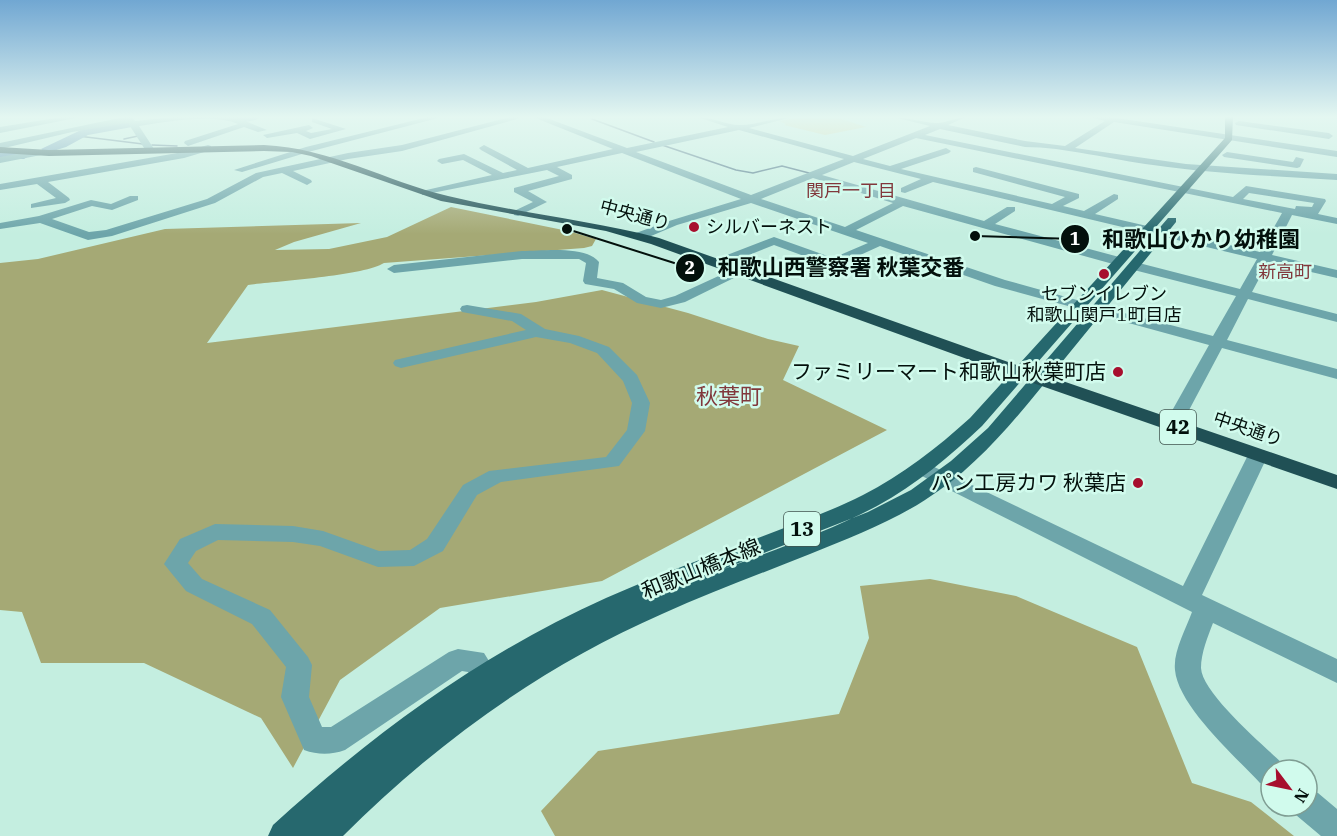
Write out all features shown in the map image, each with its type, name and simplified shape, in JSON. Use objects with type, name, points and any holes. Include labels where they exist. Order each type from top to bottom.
[{"type":"highway","name":"中央通り","points":[[318,156],[445,200],[640,236],[1019,372],[1337,482]]},
{"type":"main road","name":"和歌山橋本線","points":[[284,836],[334,788],[407,728],[484,674],[549,636],[657,586],[821,522],[882,495],[921,468],[976,422],[1019,372],[1088,308],[1155,231],[1213,156]]},
{"type":"main road","name":"和歌山橋本線","points":[[320,836],[349,807],[423,745],[497,690],[562,651],[605,628],[659,605],[868,521],[916,496],[941,479],[964,462],[994,432],[1039,379],[1088,308]]},
{"type":"street","points":[[0,160],[22,156]]},
{"type":"street","points":[[0,187],[178,156]]},
{"type":"street","points":[[251,156],[247,157],[269,162]]},
{"type":"street","points":[[239,170],[286,156]]},
{"type":"street","points":[[41,219],[88,236],[108,233],[211,201],[260,175],[355,156]]},
{"type":"street","points":[[499,156],[526,171]]},
{"type":"street","points":[[426,193],[596,156]]},
{"type":"street","points":[[640,156],[751,199],[1000,283],[1337,374]]},
{"type":"street","points":[[841,156],[1337,274]]},
{"type":"street","points":[[640,236],[673,223],[751,199],[860,156]]},
{"type":"street","points":[[890,169],[930,156]]},
{"type":"street","points":[[905,190],[1016,156]]},
{"type":"street","points":[[1016,156],[1184,194]]},
{"type":"street","points":[[1273,156],[1332,179]]},
{"type":"street","points":[[1274,156],[1297,165],[1299,159]]},
{"type":"street","points":[[442,161],[464,157],[501,176]]},
{"type":"street","points":[[518,213],[542,202],[518,190],[568,177],[547,166]]},
{"type":"street","points":[[282,169],[307,182]]},
{"type":"street","points":[[976,170],[1075,196],[1054,207]]},
{"type":"street","points":[[813,175],[1127,264],[1337,318]]},
{"type":"street","points":[[35,206],[64,200],[39,180]]},
{"type":"street","points":[[1089,180],[1317,211],[1320,201],[1246,189],[1238,199]]},
{"type":"street","points":[[1086,215],[1114,197]]},
{"type":"street","points":[[0,226],[41,219],[92,203],[112,207],[134,198]]},
{"type":"street","points":[[1238,199],[1337,221]]},
{"type":"street","points":[[846,231],[902,202]]},
{"type":"street","points":[[985,225],[1011,209]]},
{"type":"street","points":[[1173,425],[1289,211]]},
{"type":"street","points":[[719,263],[774,241],[834,263],[878,243]]},
{"type":"street","points":[[394,269],[522,255],[580,255],[593,262],[590,281],[618,286],[642,300],[661,304],[680,299],[741,271]]},
{"type":"street","points":[[467,309],[516,317],[541,333]]},
{"type":"street","points":[[401,363],[474,345],[541,333],[574,339],[603,350],[631,380],[641,402],[636,431],[612,462],[496,476],[470,490],[435,545],[414,558],[378,559],[323,539],[293,534],[215,532],[188,545],[175,564],[194,585],[261,617],[298,665],[295,697],[314,740],[335,740],[458,660],[475,661],[484,674]]},
{"type":"street","points":[[1258,455],[1197,602],[1188,667],[1189,681],[1215,715],[1259,761]]},
{"type":"street","points":[[921,468],[1337,672]]},
{"type":"street","points":[[1319,814],[1337,828]]},
{"type":"green space","points":[[451,207],[596,239],[592,246],[584,248],[384,263],[373,268],[339,275],[248,285],[207,343],[536,302],[602,290],[799,346],[783,380],[887,430],[602,581],[440,608],[340,680],[293,768],[261,718],[144,663],[41,663],[22,612],[0,610],[0,263],[38,259],[165,229],[361,223],[294,242],[275,250],[329,249],[387,237]]},
{"type":"green space","points":[[930,579],[1016,596],[1137,647],[1192,783],[1251,802],[1259,808],[1259,818],[1271,818],[1294,836],[555,836],[541,811],[598,751],[839,714],[869,638],[860,586]]},
{"type":"waterway","points":[[695,156],[736,170],[753,173],[782,166],[809,173]]},
{"type":"place","name":"シルバーネスト","points":[[694,227]]},
{"type":"place","name":"和歌山西警察署 秋葉交番","points":[[567,229]]},
{"type":"place","name":"和歌山ひかり幼稚園","points":[[975,236]]},
{"type":"place","name":"セブンイレブン 和歌山関戸1町目店","points":[[1104,274]]},
{"type":"place","name":"ファミリーマート和歌山秋葉町店","points":[[1118,372]]},
{"type":"place","name":"パン工房カワ 秋葉店","points":[[1138,483]]},
{"type":"district","name":"関戸一丁目","points":[[851,191]]},
{"type":"district","name":"新高町","points":[[1285,272]]},
{"type":"district","name":"秋葉町","points":[[729,396]]}]
